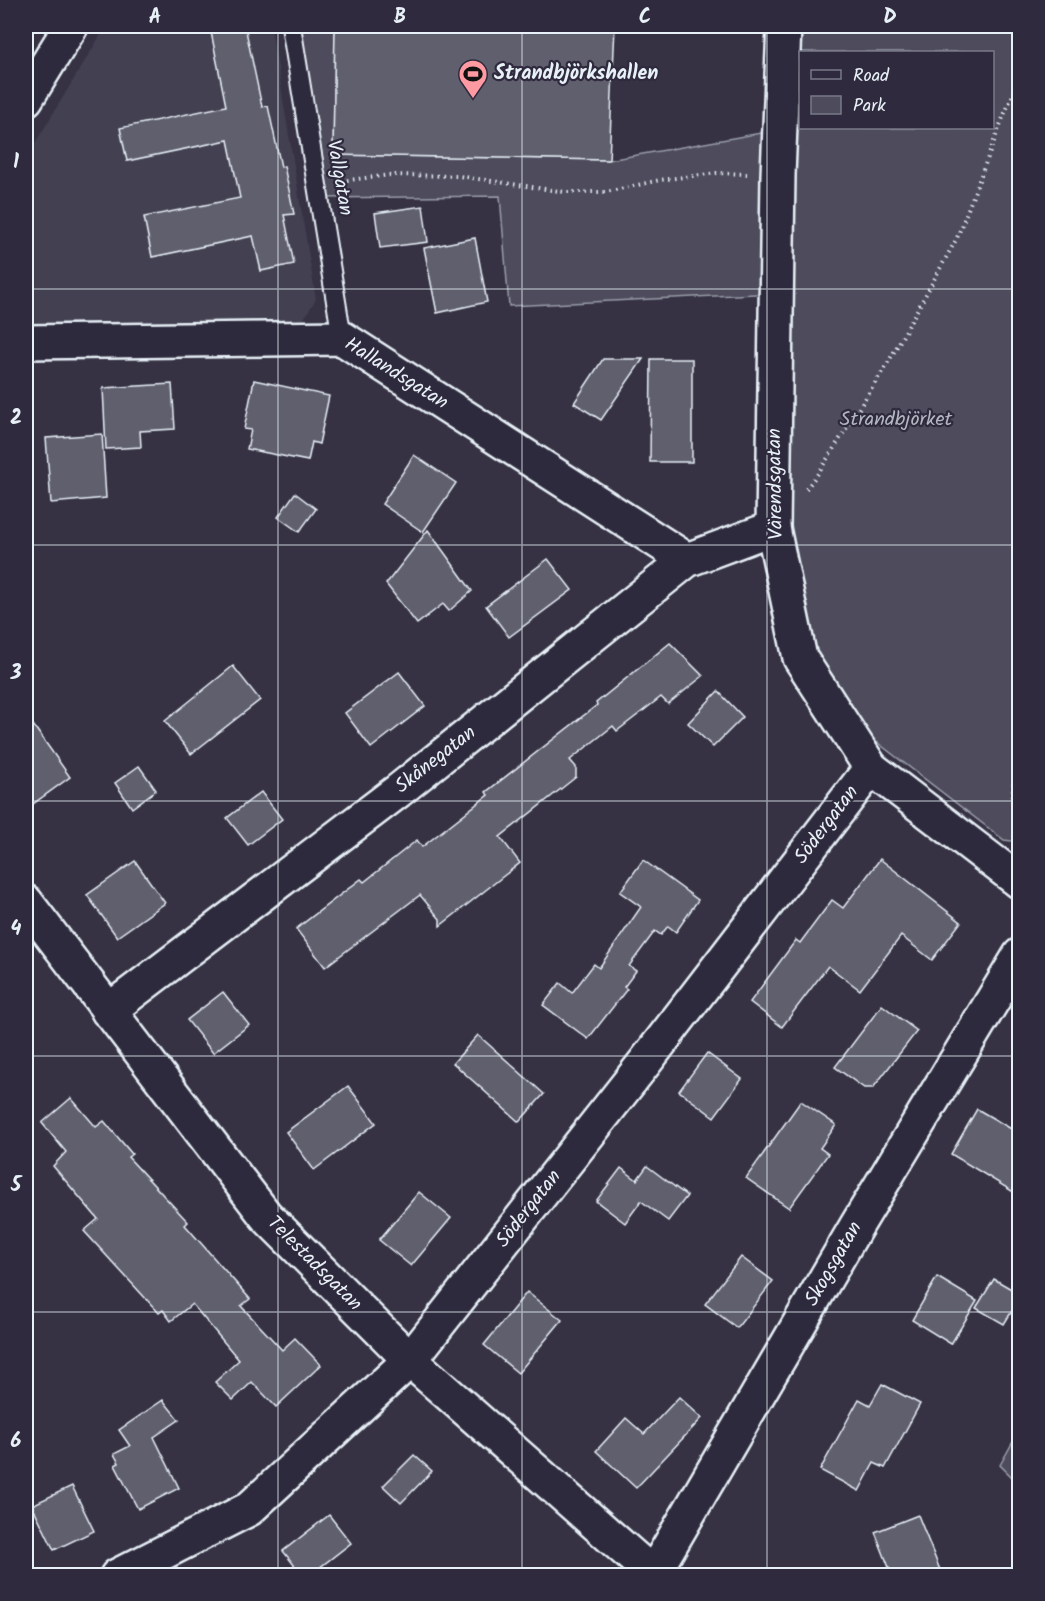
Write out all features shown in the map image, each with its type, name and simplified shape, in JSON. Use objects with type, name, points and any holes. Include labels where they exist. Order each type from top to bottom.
[{"type":"street","points":[[26,99],[71,26]]},
{"type":"street","name":"Värendsgatan","points":[[784,26],[778,174],[773,528],[800,658],[871,768],[1009,875]]},
{"type":"street","name":"Hallandsgatan","points":[[26,342],[342,338],[687,560]]},
{"type":"street","name":"Skånegatan","points":[[108,1011],[398,790],[687,560],[773,528]]},
{"type":"street","name":"Södergatan","points":[[117,1575],[249,1509],[410,1360],[646,1061],[871,768]]},
{"type":"street","name":"Telestadsgatan","points":[[26,902],[266,1216],[410,1360],[654,1575]]},
{"type":"street","name":"Skogsgatan","points":[[654,1575],[857,1225],[1020,955]]},
{"type":"lane","name":"Vallgatan","points":[[291,26],[342,338]]},
{"type":"path","points":[[773,528],[817,475],[890,361],[957,237],[1020,79]]},
{"type":"path","points":[[316,184],[390,175],[459,176],[565,192],[606,192],[660,180],[717,173],[778,174]]},
{"type":"path","points":[[1009,875],[1019,829],[1012,799],[1020,718]]},
{"type":"shaded area","points":[[106,26],[271,26],[316,299],[302,322],[26,336],[26,158]]},
{"type":"green space","name":"Strandbjörket","points":[[291,26],[335,26],[333,155],[609,160],[778,130],[780,26],[1019,26],[1019,842],[1004,840],[869,736],[798,626],[778,533],[775,293],[509,306],[500,196],[320,198]]},
{"type":"green space","points":[[1019,1431],[1019,1484],[1000,1465]]},
{"type":"building","points":[[245,26],[262,107],[268,106],[294,214],[284,215],[294,264],[261,271],[253,236],[152,257],[144,217],[240,198],[228,140],[127,161],[120,128],[226,106],[211,32]]},
{"type":"building","name":"Strandbjörkshallen","points":[[335,26],[615,26],[609,160],[333,155]]},
{"type":"building","points":[[423,206],[428,242],[380,248],[375,213]]},
{"type":"building","points":[[475,238],[487,302],[437,313],[424,248]]},
{"type":"building","points":[[603,359],[643,359],[601,420],[574,403]]},
{"type":"building","points":[[651,359],[692,359],[692,462],[650,462]]},
{"type":"building","points":[[254,380],[329,396],[319,444],[312,442],[308,461],[247,449],[251,430],[244,429]]},
{"type":"building","points":[[172,384],[175,429],[140,431],[141,447],[106,449],[103,388]]},
{"type":"building","points":[[102,434],[106,498],[51,503],[46,438]]},
{"type":"building","points":[[414,455],[456,483],[423,532],[382,504]]},
{"type":"building","points":[[295,493],[316,509],[299,532],[278,517]]},
{"type":"building","points":[[428,530],[472,591],[449,611],[443,604],[417,624],[386,584]]},
{"type":"building","points":[[548,559],[572,590],[509,637],[486,606]]},
{"type":"building","points":[[670,643],[703,676],[668,704],[661,697],[617,731],[613,726],[570,760],[576,767],[576,777],[500,837],[520,863],[440,926],[440,919],[420,895],[325,967],[296,929],[361,879],[364,882],[417,840],[422,847],[488,795],[486,792],[597,705],[596,703]]},
{"type":"building","points":[[233,666],[260,700],[191,754],[165,721]]},
{"type":"building","points":[[399,672],[425,706],[371,748],[345,713]]},
{"type":"building","points":[[718,691],[743,717],[713,747],[688,723]]},
{"type":"building","points":[[26,715],[70,777],[26,809]]},
{"type":"building","points":[[139,766],[156,790],[132,808],[115,783]]},
{"type":"building","points":[[261,792],[282,819],[248,845],[227,818]]},
{"type":"building","points":[[880,859],[961,922],[932,960],[901,936],[860,990],[828,966],[782,1027],[750,1002],[796,940],[800,943],[832,900],[843,908]]},
{"type":"building","points":[[643,860],[698,900],[676,932],[668,926],[661,935],[655,931],[629,966],[636,971],[624,987],[627,989],[588,1039],[543,1005],[560,983],[572,993],[594,964],[599,968],[641,907],[620,892]]},
{"type":"building","points":[[135,861],[165,903],[117,937],[87,895]]},
{"type":"building","points":[[223,992],[249,1025],[213,1053],[187,1020]]},
{"type":"building","points":[[882,1005],[917,1031],[873,1088],[864,1088],[835,1067]]},
{"type":"building","points":[[478,1035],[544,1094],[519,1122],[453,1063]]},
{"type":"building","points":[[707,1053],[742,1079],[714,1117],[679,1091]]},
{"type":"building","points":[[348,1086],[376,1123],[314,1170],[286,1132]]},
{"type":"building","points":[[71,1098],[96,1127],[104,1121],[132,1154],[128,1157],[188,1222],[185,1225],[250,1299],[241,1306],[282,1350],[295,1338],[321,1365],[276,1407],[252,1382],[233,1400],[215,1382],[239,1360],[192,1304],[171,1321],[163,1310],[159,1313],[84,1231],[98,1219],[53,1166],[66,1152],[42,1123]]},
{"type":"building","points":[[801,1101],[836,1125],[820,1148],[828,1154],[789,1208],[746,1178]]},
{"type":"building","points":[[977,1109],[1020,1134],[1020,1196],[951,1154]]},
{"type":"building","points":[[647,1166],[687,1196],[668,1221],[641,1201],[625,1223],[596,1201],[621,1168],[637,1180]]},
{"type":"building","points":[[419,1192],[451,1218],[411,1266],[379,1240]]},
{"type":"building","points":[[741,1257],[773,1281],[737,1328],[705,1304]]},
{"type":"building","points":[[937,1277],[977,1301],[951,1344],[912,1320]]},
{"type":"building","points":[[994,1279],[1020,1294],[1020,1298],[1004,1324],[976,1308]]},
{"type":"building","points":[[527,1292],[562,1320],[518,1373],[484,1345]]},
{"type":"building","points":[[882,1384],[920,1404],[885,1468],[874,1463],[859,1491],[820,1470],[859,1399],[870,1405]]},
{"type":"building","points":[[679,1397],[702,1418],[636,1488],[596,1451],[626,1418],[644,1434]]},
{"type":"building","points":[[163,1400],[179,1420],[154,1437],[179,1488],[138,1509],[115,1465],[119,1463],[114,1454],[130,1446],[119,1430]]},
{"type":"building","points":[[414,1455],[432,1471],[401,1503],[383,1486]]},
{"type":"building","points":[[72,1486],[94,1531],[54,1550],[32,1505]]},
{"type":"building","points":[[329,1515],[351,1543],[310,1575],[302,1575],[283,1551]]},
{"type":"building","points":[[918,1515],[942,1575],[892,1575],[875,1532]]},
{"type":"place","name":"Strandbjörkshallen","points":[[473,100]]}]
